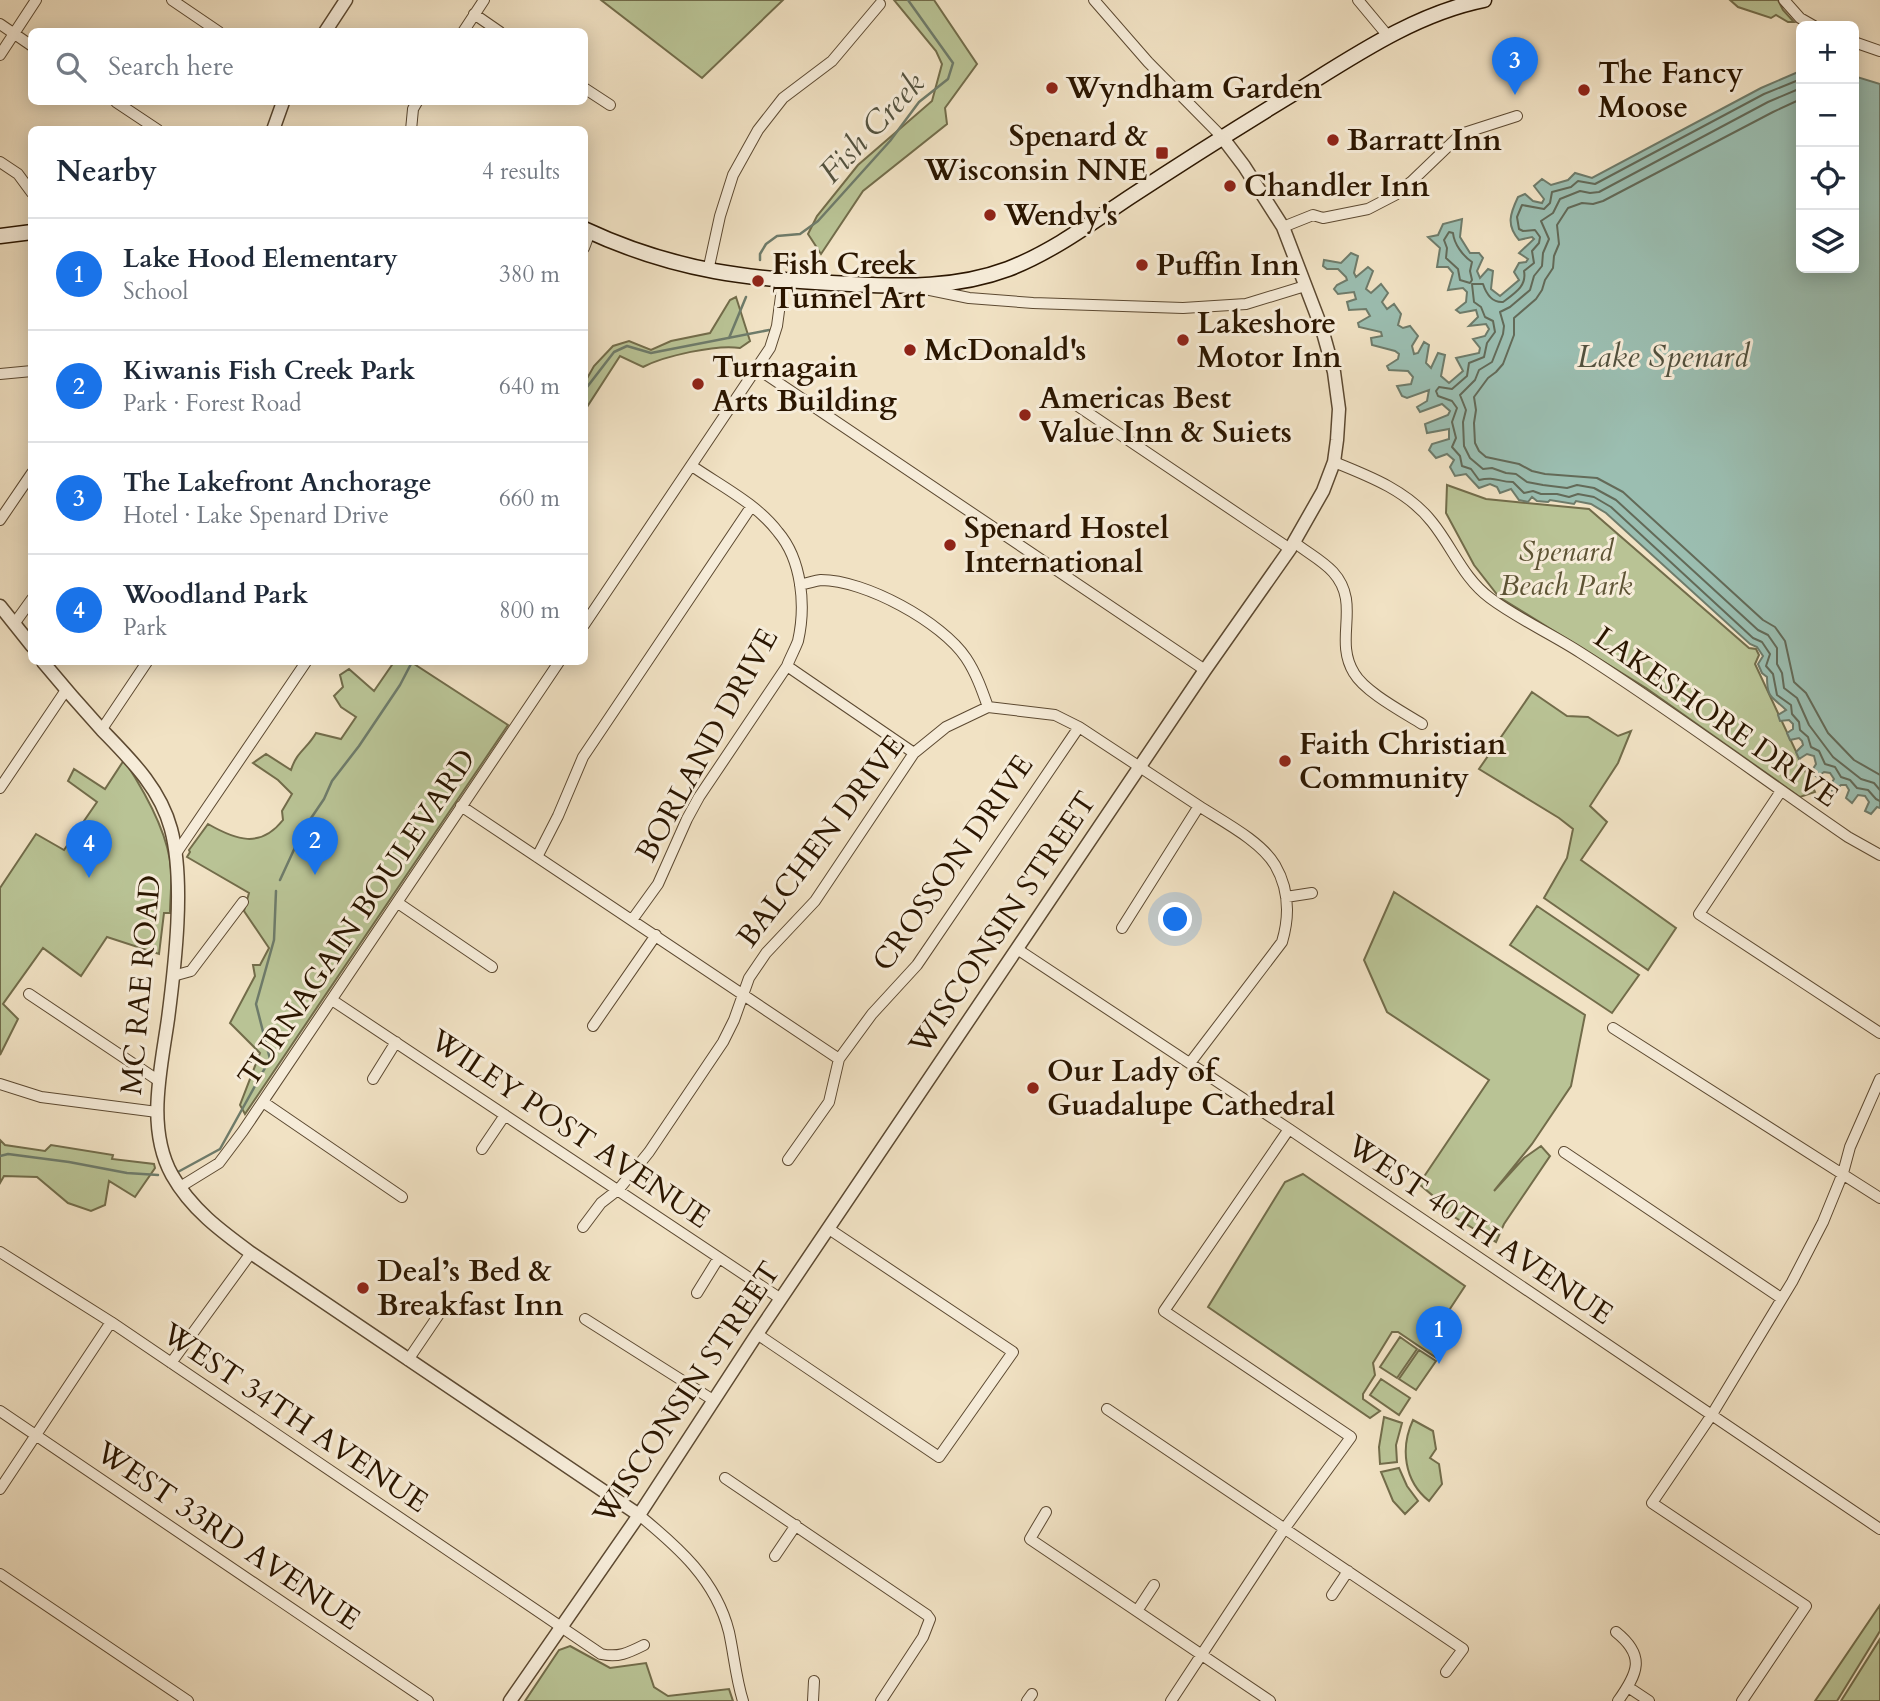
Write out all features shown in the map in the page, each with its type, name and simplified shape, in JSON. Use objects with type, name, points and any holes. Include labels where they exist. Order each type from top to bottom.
[{"type":"main road","points":[[588,231],[639,253],[681,265],[783,281],[911,287],[966,281],[1037,257],[1222,137],[1388,36],[1481,0]]},
{"type":"main road","points":[[0,236],[28,232]]},
{"type":"street","points":[[0,55],[36,0]]},
{"type":"street","points":[[172,0],[213,28]]},
{"type":"street","points":[[328,28],[346,0]]},
{"type":"street","points":[[465,28],[484,0]]},
{"type":"street","points":[[1094,0],[1148,62],[1222,137]]},
{"type":"street","points":[[1358,0],[1388,36]]},
{"type":"street","points":[[1784,0],[1805,21]]},
{"type":"street","points":[[708,271],[720,216],[733,175],[758,130],[783,98],[832,61],[880,4]]},
{"type":"street","points":[[474,14],[494,28]]},
{"type":"street","points":[[0,24],[28,43]]},
{"type":"street","points":[[1859,44],[1880,51]]},
{"type":"street","points":[[588,90],[610,104]]},
{"type":"street","points":[[120,105],[152,126]]},
{"type":"street","points":[[274,126],[282,105]]},
{"type":"street","points":[[411,126],[415,105]]},
{"type":"street","points":[[1283,227],[1313,215],[1323,218],[1368,209],[1395,195],[1461,134],[1517,116]]},
{"type":"street","name":"WISCONSIN STREET","points":[[510,1701],[639,1515],[781,1299],[1205,670],[1292,546],[1323,491],[1334,462],[1339,409],[1334,372],[1283,227],[1222,137]]},
{"type":"street","points":[[0,162],[18,174],[28,188]]},
{"type":"street","points":[[588,619],[758,369],[778,326],[783,281]]},
{"type":"street","points":[[966,281],[959,292],[969,298]]},
{"type":"street","points":[[911,287],[969,298],[1170,308],[1246,304],[1305,286]]},
{"type":"street","points":[[758,369],[1205,670]]},
{"type":"street","points":[[0,373],[28,371]]},
{"type":"street","points":[[1069,400],[1331,570],[1341,583],[1347,598],[1348,615],[1344,643],[1355,676],[1368,688],[1422,724]]},
{"type":"street","name":"LAKESHORE DRIVE","points":[[1334,462],[1371,477],[1418,508],[1432,522],[1475,585],[1492,599],[1581,652],[1848,837],[1879,855]]},
{"type":"street","name":"BORLAND DRIVE","points":[[632,920],[658,884],[699,797],[787,666],[797,642],[802,611],[800,585],[794,562],[779,532],[751,507],[692,466]]},
{"type":"street","points":[[0,520],[28,478]]},
{"type":"street","points":[[537,857],[583,757],[751,507]]},
{"type":"street","points":[[800,585],[820,580],[848,584],[875,592],[909,610],[940,632],[965,656],[980,684],[988,707],[1055,715],[1079,727],[1257,846],[1273,862],[1284,883],[1286,897],[1287,924],[1282,942],[1190,1063]]},
{"type":"street","points":[[14,624],[28,605]]},
{"type":"street","points":[[0,606],[28,641]]},
{"type":"street","name":"MC RAE ROAD","points":[[46,665],[66,690],[142,771],[154,789],[171,826],[177,852],[173,976],[157,1112],[162,1150],[180,1187],[194,1206],[217,1228],[251,1253],[639,1515]]},
{"type":"street","points":[[102,729],[145,665]]},
{"type":"street","points":[[177,852],[304,665]]},
{"type":"street","name":"TURNAGAIN BOULEVARD","points":[[180,1187],[219,1163],[263,1102],[557,665]]},
{"type":"street","points":[[787,666],[914,753]]},
{"type":"street","points":[[0,788],[66,690]]},
{"type":"street","name":"BALCHEN DRIVE","points":[[583,1227],[601,1203],[619,1189],[649,1152],[723,1042],[749,978],[766,953],[814,901],[914,753],[946,727],[988,707]]},
{"type":"street","name":"CROSSON DRIVE","points":[[839,1059],[872,1014],[917,965],[1079,727]]},
{"type":"street","points":[[1782,792],[1699,914],[1880,1033]]},
{"type":"street","points":[[461,806],[839,1059],[829,1102],[788,1160]]},
{"type":"street","points":[[1122,928],[1199,806]]},
{"type":"street","points":[[1286,897],[1312,893]]},
{"type":"street","points":[[173,976],[191,971],[243,902]]},
{"type":"street","points":[[398,903],[492,967]]},
{"type":"street","points":[[593,1027],[656,936]]},
{"type":"street","name":"WEST 40TH AVENUE","points":[[1017,949],[1289,1129],[1880,1529]]},
{"type":"street","points":[[29,994],[159,1081]]},
{"type":"street","name":"WILEY POST AVENUE","points":[[332,999],[781,1299]]},
{"type":"street","points":[[1613,1028],[1880,1198]]},
{"type":"street","points":[[373,1079],[396,1042]]},
{"type":"street","points":[[1742,1701],[1806,1606],[1652,1503],[1711,1416],[1823,1223],[1843,1173],[1850,1147],[1880,1079]]},
{"type":"street","points":[[0,1084],[41,1097],[157,1112]]},
{"type":"street","points":[[263,1102],[402,1198]]},
{"type":"street","points":[[482,1149],[505,1115]]},
{"type":"street","points":[[1171,1701],[1285,1528],[1351,1437],[1164,1311],[1289,1129]]},
{"type":"street","points":[[1564,1152],[1781,1298]]},
{"type":"street","points":[[757,1335],[939,1457],[1013,1352],[829,1229]]},
{"type":"street","name":"WEST 34TH AVENUE","points":[[0,1252],[111,1322],[601,1654],[613,1657],[623,1655],[644,1645]]},
{"type":"street","points":[[171,1363],[251,1253]]},
{"type":"street","points":[[697,1293],[718,1259]]},
{"type":"street","points":[[408,1360],[446,1304]]},
{"type":"street","points":[[585,1319],[713,1400]]},
{"type":"street","points":[[0,1489],[111,1322]]},
{"type":"street","points":[[1107,1409],[1463,1649],[1446,1672]]},
{"type":"street","name":"WEST 33RD AVENUE","points":[[0,1411],[428,1701]]},
{"type":"street","points":[[725,1478],[923,1611],[930,1619],[923,1637],[881,1701]]},
{"type":"street","points":[[1046,1512],[1030,1539],[1270,1701]]},
{"type":"street","points":[[639,1515],[677,1547],[697,1568],[710,1588],[728,1629],[743,1701]]},
{"type":"street","points":[[775,1556],[796,1525]]},
{"type":"street","points":[[1332,1595],[1348,1571]]},
{"type":"street","points":[[0,1574],[188,1701]]},
{"type":"street","points":[[1137,1611],[1154,1585]]},
{"type":"street","points":[[1616,1632],[1630,1644],[1637,1659],[1628,1687],[1618,1701]]},
{"type":"street","points":[[813,1701],[814,1681]]},
{"type":"street","points":[[1628,1687],[1649,1701]]},
{"type":"green space","points":[[601,0],[783,0],[702,78]]},
{"type":"green space","points":[[894,0],[934,0],[977,64],[945,108],[947,124],[863,191],[821,254],[808,234],[817,216],[858,165],[932,101],[942,64],[936,51]]},
{"type":"green space","points":[[1730,0],[1778,0],[1794,22],[1788,22],[1776,15],[1771,18],[1738,7]]},
{"type":"green space","points":[[736,297],[750,341],[740,348],[691,352],[643,367],[620,356],[588,405],[588,377],[613,346],[629,341],[651,350],[671,341],[710,333],[730,300]]},
{"type":"green space","name":"Spenard Beach Park","points":[[1447,485],[1486,499],[1589,509],[1749,648],[1756,649],[1759,655],[1755,664],[1815,792],[1800,797],[1646,688],[1499,597],[1474,565],[1446,513]]},
{"type":"green space","points":[[392,665],[416,665],[508,725],[245,1114],[240,1105],[260,1053],[230,1023],[255,976],[253,965],[260,965],[269,948],[244,911],[249,893],[187,857],[189,850],[208,824],[228,834],[247,839],[266,835],[274,829],[283,820],[282,811],[292,794],[278,780],[253,763],[266,754],[291,770],[296,758],[316,733],[341,739],[356,717],[341,707],[334,696],[343,687],[340,675],[349,669],[374,691]]},
{"type":"green space","points":[[1532,692],[1567,716],[1588,717],[1618,736],[1631,731],[1618,763],[1590,806],[1607,822],[1581,860],[1676,928],[1648,970],[1544,898],[1567,858],[1573,829],[1479,769]]},
{"type":"green space","points":[[124,760],[154,812],[169,856],[170,913],[164,913],[159,954],[107,937],[81,976],[43,948],[3,1004],[18,1019],[0,1055],[0,888],[36,834],[64,850],[97,802],[68,781],[74,769],[105,789]]},
{"type":"green space","points":[[1394,892],[1585,1015],[1571,1086],[1532,1144],[1494,1191],[1524,1158],[1541,1146],[1550,1156],[1504,1224],[1496,1242],[1431,1203],[1432,1195],[1419,1184],[1489,1080],[1387,1012],[1364,960]]},
{"type":"green space","points":[[1537,906],[1639,975],[1612,1013],[1510,945]]},
{"type":"green space","points":[[0,1140],[5,1145],[45,1151],[51,1145],[113,1155],[112,1159],[154,1164],[155,1168],[135,1197],[109,1181],[105,1205],[91,1211],[68,1203],[37,1177],[4,1176],[0,1183]]},
{"type":"green space","points":[[1303,1174],[1465,1286],[1442,1321],[1457,1331],[1438,1359],[1398,1332],[1392,1332],[1373,1363],[1375,1375],[1363,1394],[1363,1399],[1380,1411],[1370,1418],[1208,1307],[1285,1182]]},
{"type":"green space","points":[[1400,1337],[1417,1349],[1397,1378],[1380,1367]]},
{"type":"green space","points":[[1419,1350],[1436,1361],[1416,1390],[1399,1379]]},
{"type":"green space","points":[[1381,1379],[1410,1398],[1399,1415],[1370,1395]]},
{"type":"green space","points":[[1384,1417],[1402,1423],[1396,1445],[1397,1462],[1380,1464],[1379,1447]]},
{"type":"green space","points":[[1413,1420],[1433,1431],[1436,1449],[1430,1458],[1439,1464],[1442,1484],[1429,1501],[1414,1484],[1407,1464],[1406,1442]]},
{"type":"green space","points":[[1399,1468],[1418,1501],[1405,1514],[1393,1501],[1381,1472]]},
{"type":"green space","points":[[1880,1605],[1880,1631],[1837,1701],[1815,1701]]},
{"type":"green space","points":[[1880,1639],[1880,1701],[1841,1701]]},
{"type":"green space","points":[[570,1646],[610,1668],[646,1663],[654,1687],[668,1696],[729,1689],[733,1701],[525,1701],[559,1650]]},
{"type":"water","name":"Lake Spenard","points":[[1796,73],[1796,273],[1859,273],[1859,78],[1880,84],[1880,808],[1877,807],[1871,814],[1865,811],[1869,802],[1865,796],[1858,795],[1852,803],[1846,798],[1849,790],[1846,785],[1841,785],[1833,792],[1829,787],[1834,779],[1830,773],[1824,772],[1817,777],[1811,772],[1816,764],[1814,756],[1807,754],[1799,759],[1796,752],[1803,745],[1802,741],[1799,738],[1790,740],[1787,733],[1793,729],[1793,724],[1789,720],[1780,721],[1778,715],[1786,710],[1769,693],[1767,677],[1758,664],[1763,656],[1757,647],[1750,644],[1606,513],[1591,504],[1576,501],[1574,504],[1537,501],[1532,497],[1528,502],[1519,500],[1511,489],[1500,493],[1497,487],[1490,484],[1479,488],[1466,474],[1455,476],[1450,467],[1454,460],[1447,454],[1436,458],[1429,450],[1432,444],[1449,439],[1449,429],[1427,433],[1425,424],[1448,415],[1450,411],[1442,404],[1420,412],[1417,407],[1427,401],[1429,390],[1407,398],[1402,396],[1397,386],[1411,384],[1413,377],[1408,371],[1389,370],[1387,366],[1398,359],[1399,354],[1372,345],[1371,338],[1382,336],[1381,332],[1359,327],[1358,323],[1370,316],[1366,309],[1349,310],[1347,302],[1356,299],[1354,292],[1338,294],[1334,289],[1347,280],[1346,277],[1338,269],[1327,269],[1323,266],[1324,260],[1341,263],[1351,253],[1358,256],[1354,273],[1356,277],[1368,267],[1373,271],[1366,289],[1371,293],[1381,284],[1388,293],[1382,302],[1387,309],[1394,304],[1401,314],[1398,325],[1403,328],[1410,326],[1418,336],[1412,346],[1414,354],[1418,353],[1424,342],[1429,345],[1426,363],[1431,368],[1438,353],[1445,355],[1441,376],[1449,383],[1463,371],[1456,358],[1479,353],[1480,348],[1473,339],[1485,336],[1489,329],[1486,324],[1469,326],[1478,317],[1476,310],[1460,313],[1456,310],[1466,302],[1467,292],[1463,288],[1448,290],[1453,273],[1448,267],[1437,267],[1440,248],[1428,237],[1438,235],[1443,224],[1462,219],[1460,237],[1470,253],[1479,253],[1483,258],[1477,271],[1480,278],[1488,269],[1493,271],[1491,289],[1500,296],[1519,280],[1514,272],[1519,263],[1528,259],[1519,253],[1534,239],[1532,237],[1519,240],[1512,229],[1511,214],[1518,197],[1525,194],[1533,201],[1542,203],[1544,199],[1534,186],[1542,179],[1551,185],[1568,180],[1575,173],[1592,178],[1761,88]]},
{"type":"waterway","name":"Fish Creek","points":[[760,260],[760,254],[766,244],[777,236],[800,234],[818,221],[890,141],[919,102],[948,79],[953,63],[908,0]]},
{"type":"waterway","name":"Fish Creek","points":[[729,338],[746,297]]},
{"type":"waterway","name":"Fish Creek","points":[[588,386],[614,352],[627,346],[651,353],[769,330]]},
{"type":"waterway","name":"Fish Creek","points":[[280,880],[303,830],[324,799],[332,781],[359,746],[410,665]]},
{"type":"waterway","name":"Fish Creek","points":[[176,1173],[220,1149],[270,1059],[256,1004],[274,940],[276,891]]},
{"type":"waterway","name":"Fish Creek","points":[[0,1156],[8,1154],[127,1173],[158,1175]]},
{"type":"place","name":"Wyndham Garden","points":[[1052,88]]},
{"type":"place","name":"The Fancy Moose","points":[[1584,90]]},
{"type":"place","name":"The Lakefront Anchorage","points":[[1515,95]]},
{"type":"place","name":"Barratt Inn","points":[[1333,140]]},
{"type":"place","name":"Spenard & Wisconsin NNE","points":[[1162,153]]},
{"type":"place","name":"Chandler Inn","points":[[1230,186]]},
{"type":"place","name":"Wendy's","points":[[990,215]]},
{"type":"place","name":"Puffin Inn","points":[[1142,265]]},
{"type":"place","name":"Fish Creek Tunnel Art","points":[[758,281]]},
{"type":"place","name":"Lakeshore Motor Inn","points":[[1183,340]]},
{"type":"place","name":"McDonald's","points":[[910,350]]},
{"type":"place","name":"Turnagain Arts Building","points":[[698,384]]},
{"type":"place","name":"Americas Best Value Inn & Suiets","points":[[1025,415]]},
{"type":"place","name":"Spenard Hostel International","points":[[950,545]]},
{"type":"place","name":"Faith Christian Community","points":[[1285,761]]},
{"type":"place","name":"Kiwanis Fish Creek Park","points":[[315,875]]},
{"type":"place","name":"Woodland Park","points":[[89,878]]},
{"type":"place","name":"Our Lady of Guadalupe Cathedral","points":[[1033,1088]]},
{"type":"place","name":"Deal’s Bed & Breakfast Inn","points":[[363,1288]]},
{"type":"place","name":"Lake Hood Elementary","points":[[1439,1364]]}]
